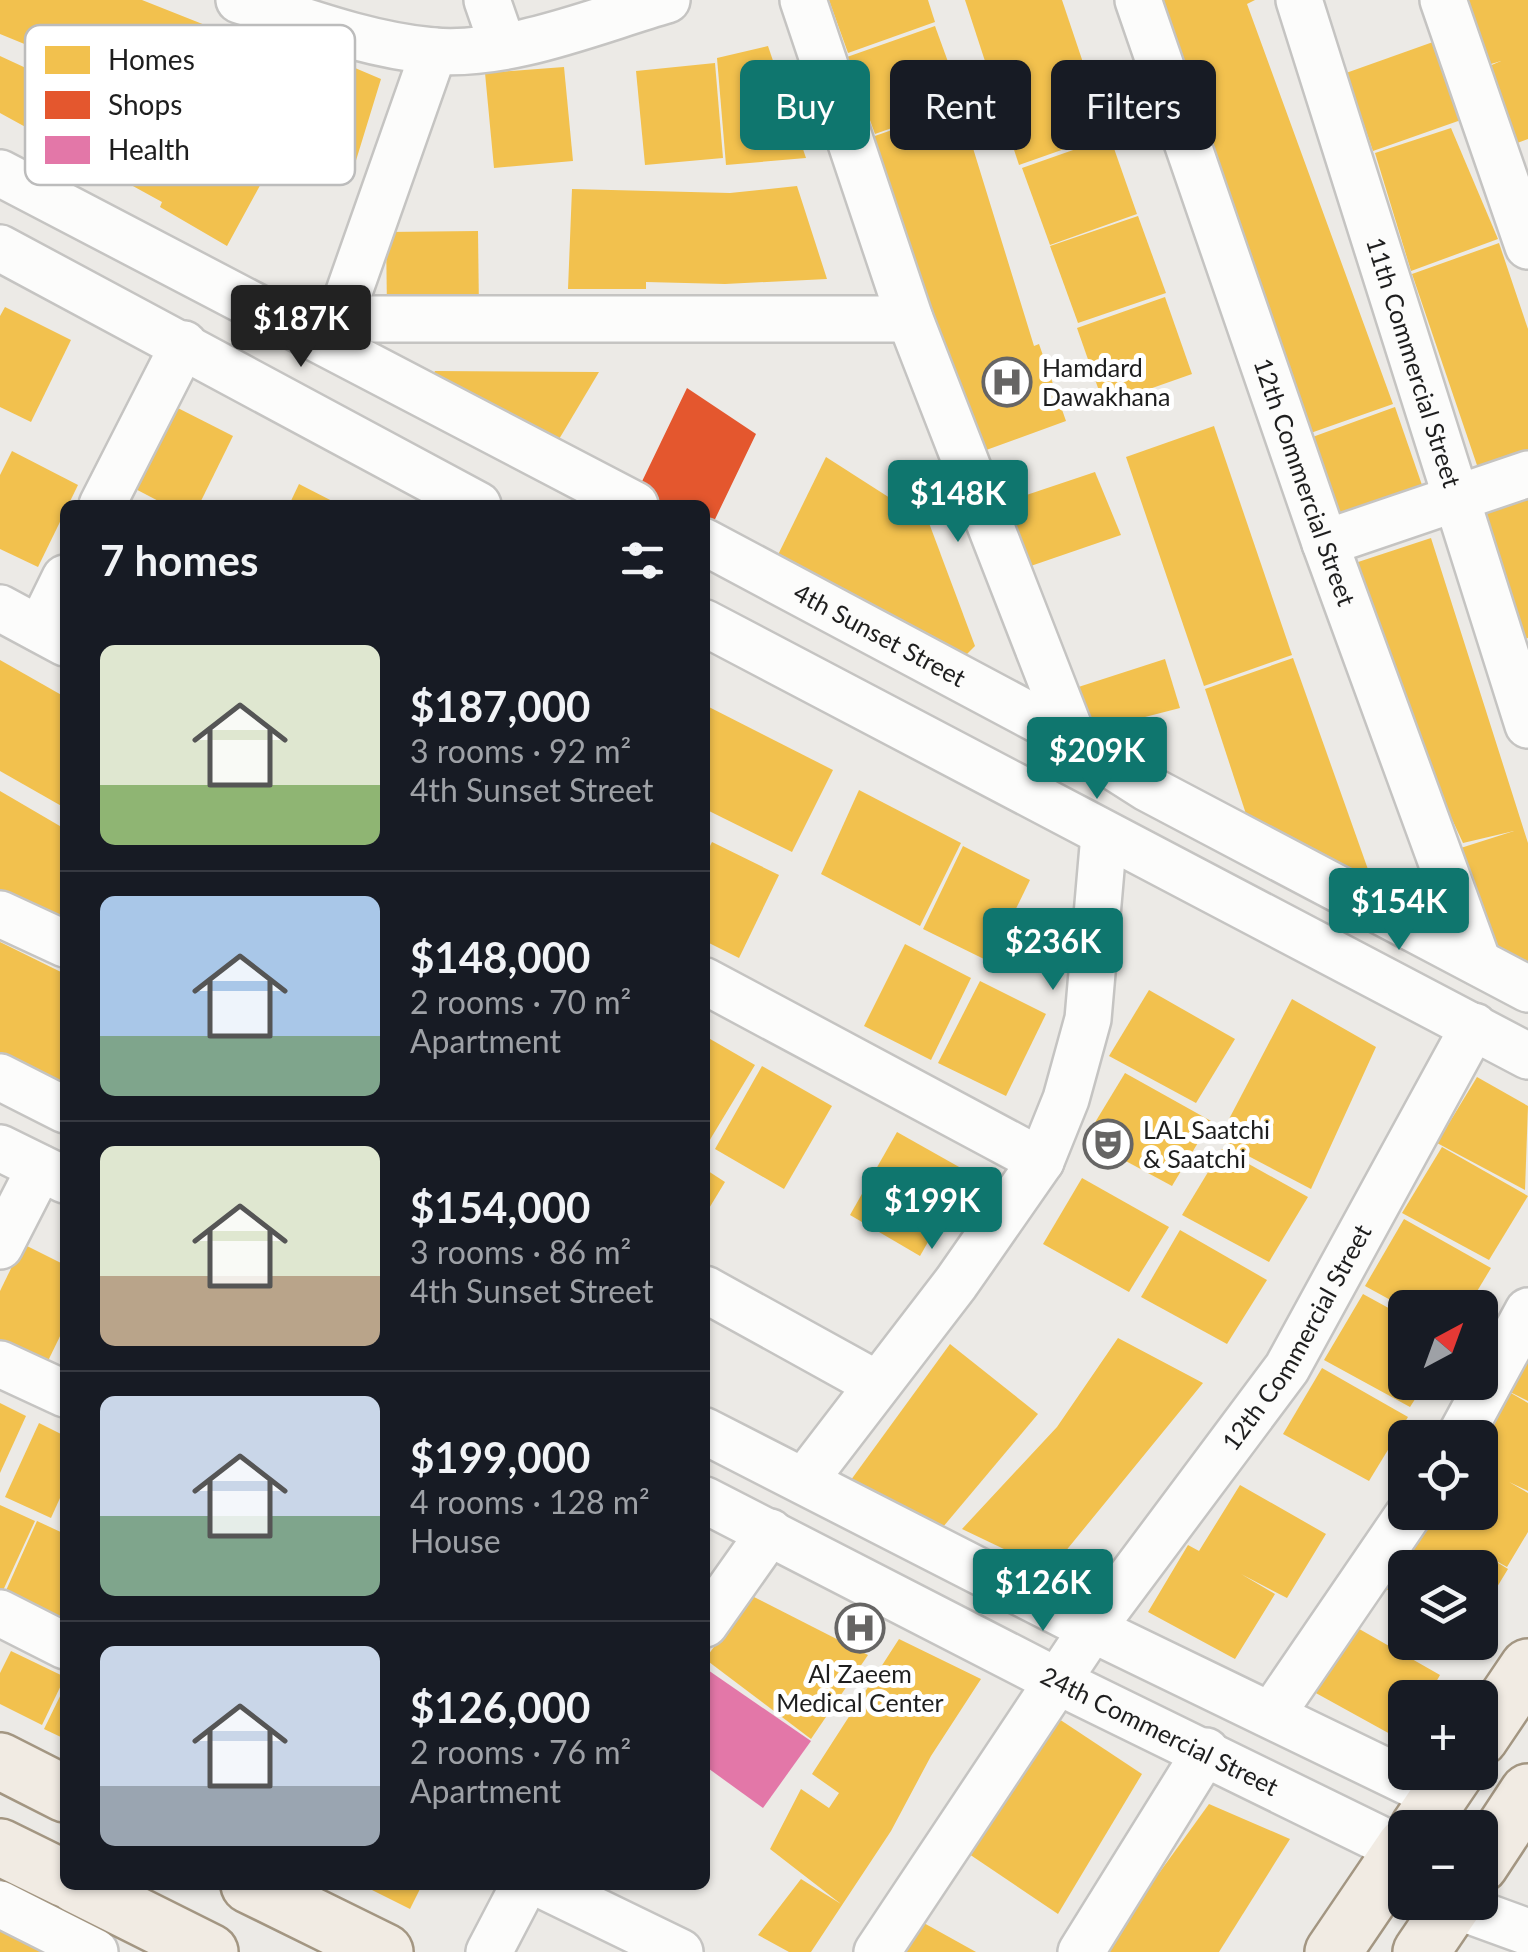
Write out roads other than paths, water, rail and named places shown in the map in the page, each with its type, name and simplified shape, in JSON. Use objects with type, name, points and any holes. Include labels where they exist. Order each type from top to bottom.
[{"type":"main road","points":[[1498,1711],[1528,1667]]},
{"type":"main road","points":[[0,1761],[60,1791]]},
{"type":"main road","points":[[0,1847],[60,1877]]},
{"type":"main road","points":[[1333,1952],[1388,1872]]},
{"type":"main road","points":[[86,1890],[210,1952]]},
{"type":"main road","points":[[260,1890],[384,1952]]},
{"type":"main road","points":[[1421,1952],[1445,1920]]},
{"type":"street","points":[[239,0],[318,25]]},
{"type":"street","points":[[487,0],[503,46]]},
{"type":"street","points":[[355,36],[434,51],[503,46],[667,0]]},
{"type":"street","points":[[803,0],[910,320],[1062,734],[1051,767],[1018,790]]},
{"type":"street","name":"12th Commercial Street","points":[[1138,0],[1462,954]]},
{"type":"street","name":"11th Commercial Street","points":[[1299,0],[1528,725]]},
{"type":"street","points":[[1443,0],[1528,246]]},
{"type":"street","points":[[336,331],[434,51]]},
{"type":"street","points":[[0,173],[25,185]]},
{"type":"street","points":[[26,185],[336,331],[626,500]]},
{"type":"street","points":[[0,248],[469,500]]},
{"type":"street","points":[[336,331],[910,320]]},
{"type":"street","points":[[105,500],[184,344]]},
{"type":"street","points":[[1325,542],[1528,474]]},
{"type":"street","name":"4th Sunset Street","points":[[710,545],[1062,734],[1146,788],[1528,989]]},
{"type":"street","points":[[0,608],[52,636],[60,600]]},
{"type":"street","points":[[710,626],[1528,1056]]},
{"type":"street","points":[[804,1481],[956,1283],[1041,1161],[1066,1098],[1088,1019],[1117,809],[1128,794],[1146,788]]},
{"type":"street","points":[[0,914],[60,942]]},
{"type":"street","points":[[1419,996],[1462,954]]},
{"type":"street","points":[[710,984],[1041,1161]]},
{"type":"street","name":"12th Commercial Street","points":[[1057,1682],[1092,1629],[1287,1368],[1474,1026]]},
{"type":"street","points":[[0,1077],[60,1107]]},
{"type":"street","points":[[0,1148],[53,1174],[0,1246]]},
{"type":"street","points":[[710,1292],[876,1383]]},
{"type":"street","points":[[1469,1420],[1528,1310]]},
{"type":"street","points":[[0,1364],[60,1392]]},
{"type":"street","points":[[710,1434],[1092,1629],[1272,1714],[1411,1810]]},
{"type":"street","name":"24th Commercial Street","points":[[710,1502],[1057,1682],[1206,1752],[1395,1810]]},
{"type":"street","points":[[1272,1714],[1398,1530]]},
{"type":"street","points":[[710,1617],[770,1532]]},
{"type":"street","points":[[0,1613],[60,1643]]},
{"type":"street","points":[[877,1952],[1057,1682]]},
{"type":"street","points":[[1080,1952],[1206,1752]]},
{"type":"street","points":[[1498,1872],[1528,1932]]},
{"type":"street","points":[[489,1952],[521,1890]]},
{"type":"street","points":[[552,1890],[680,1952]]},
{"type":"street","points":[[0,1904],[95,1952]]},
{"type":"place","name":"Hamdard Dawakhana","points":[[1007,382]]},
{"type":"place","name":"LAL Saatchi & Saatchi","points":[[1108,1144]]},
{"type":"place","name":"Al Zaeem Medical Center","points":[[860,1628]]}]
